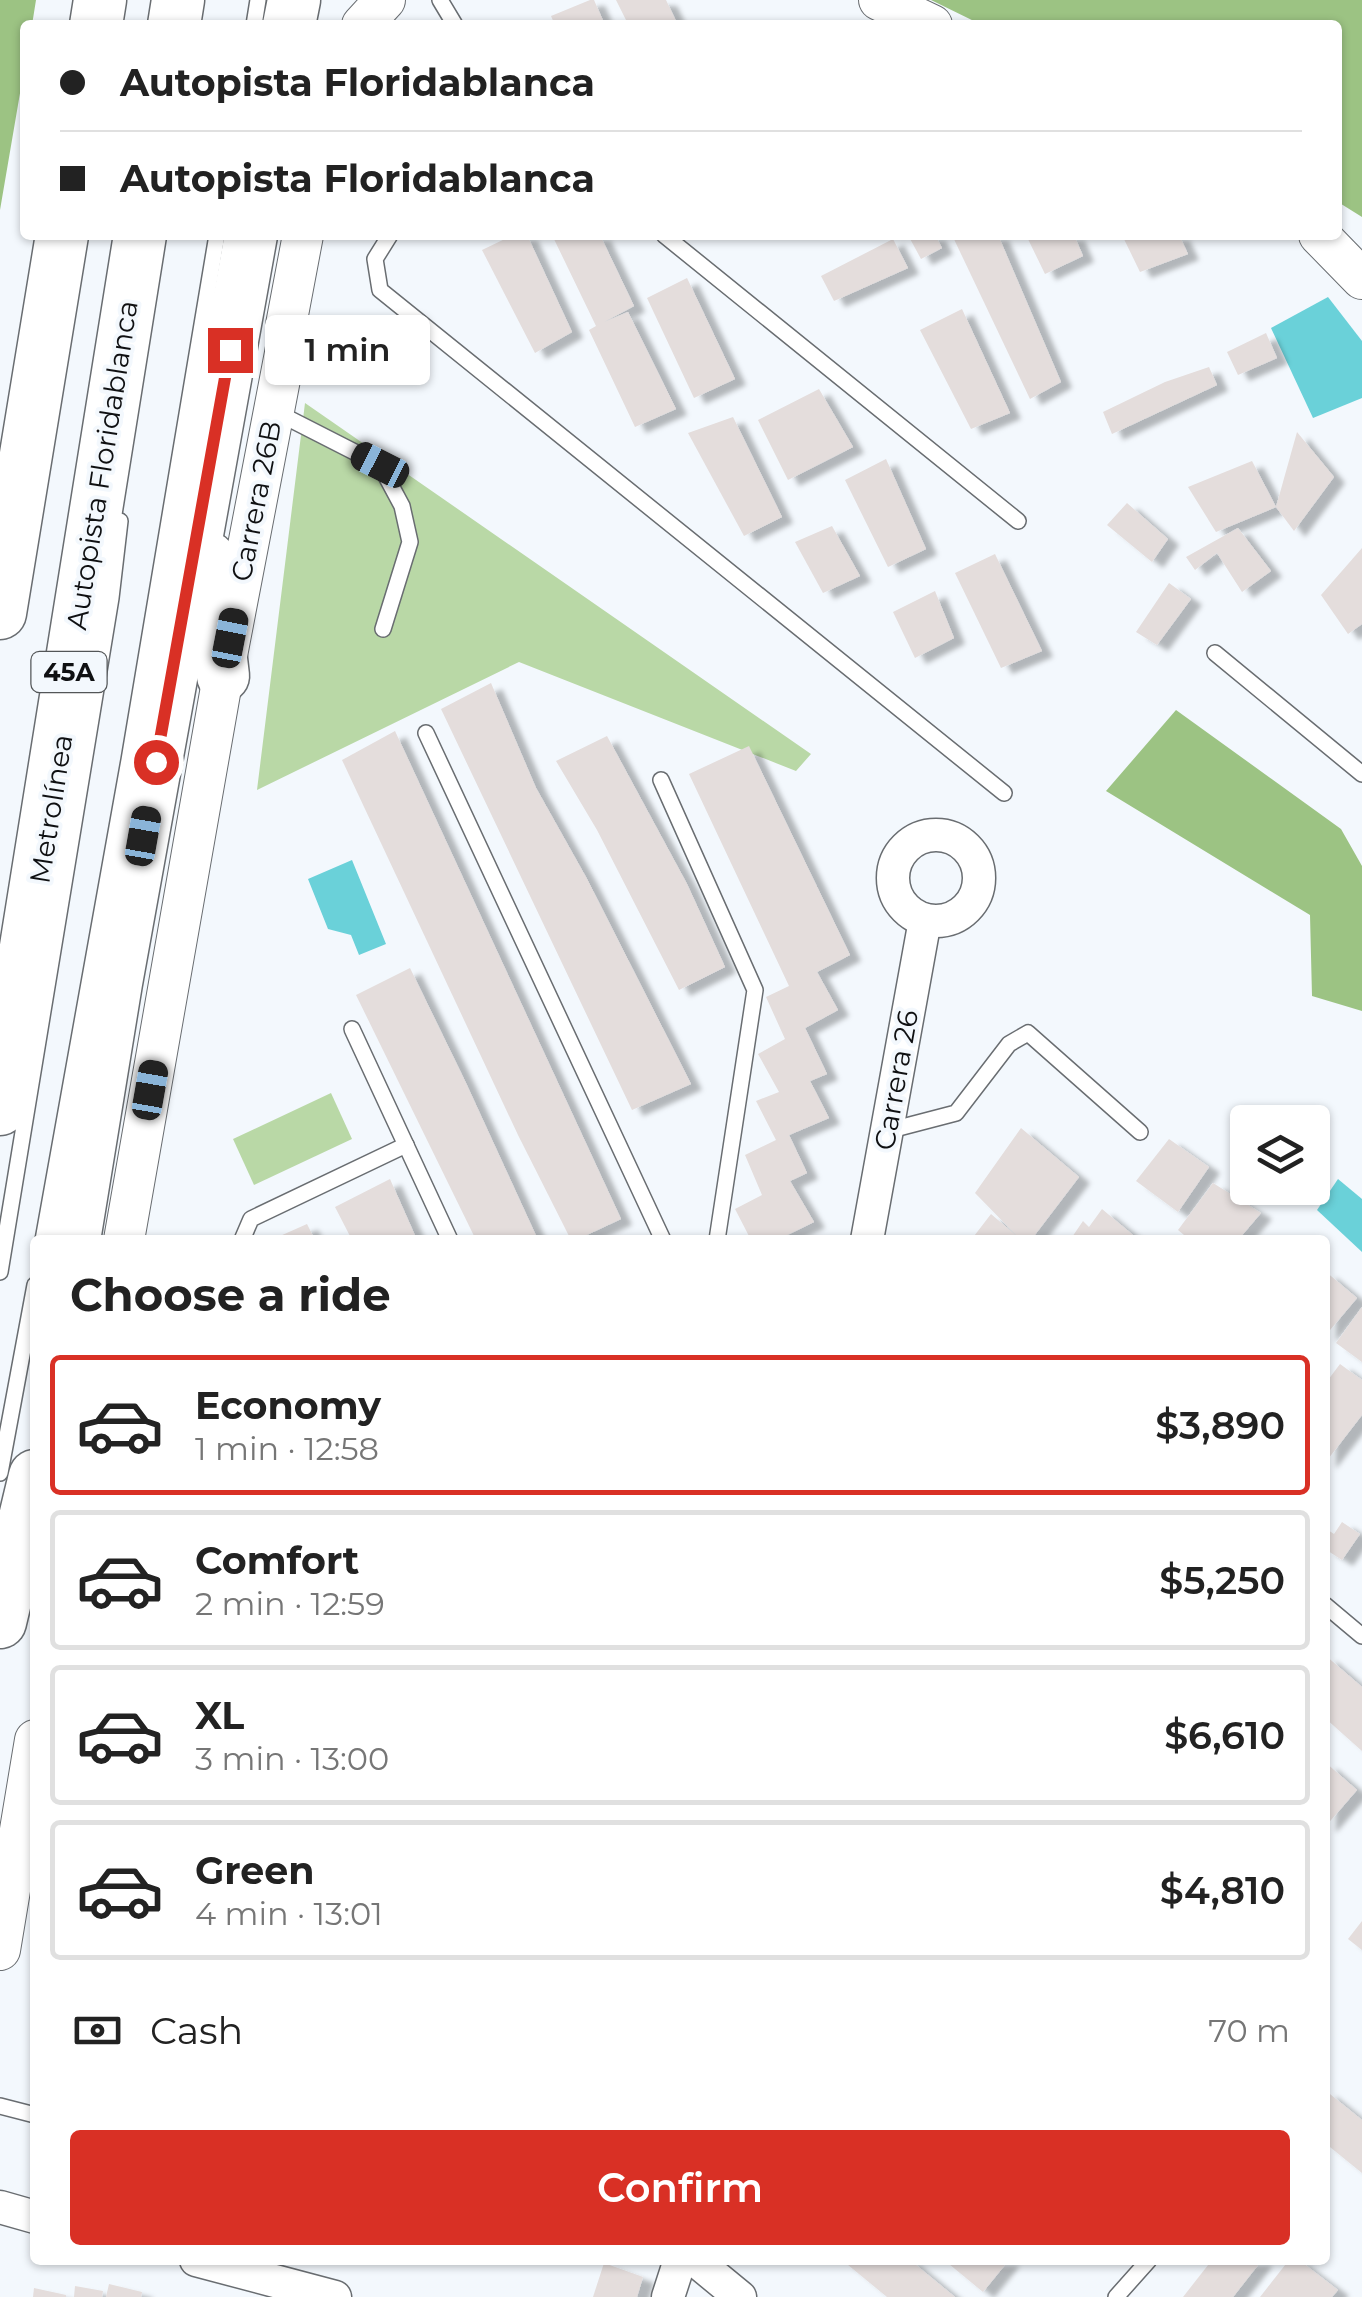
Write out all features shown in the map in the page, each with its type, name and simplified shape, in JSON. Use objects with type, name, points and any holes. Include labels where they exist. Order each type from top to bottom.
[{"type":"highway","points":[[0,613],[61,240]]},
{"type":"highway","name":"Autopista Floridablanca","points":[[0,1109],[139,240]]},
{"type":"highway","points":[[75,1235],[116,983],[250,240]]},
{"type":"highway","points":[[203,504],[223,676]]},
{"type":"highway","points":[[0,1622],[30,1497]]},
{"type":"street","points":[[367,20],[385,0]]},
{"type":"street","points":[[879,0],[921,20]]},
{"type":"street","name":"Carrera 26B","points":[[125,1235],[302,240]]},
{"type":"street","points":[[1324,240],[1362,279]]},
{"type":"street","name":"Carrera 26","points":[[868,1235],[925,920]]},
{"type":"street","points":[[0,1950],[30,1770]]},
{"type":"street","points":[[0,2207],[30,2216]]},
{"type":"street","points":[[215,2265],[335,2297]]},
{"type":"street","points":[[668,2297],[678,2265]]},
{"type":"street","points":[[701,2265],[740,2297]]},
{"type":"lane","points":[[44,1235],[216,240]]},
{"type":"lane","points":[[387,240],[375,259],[380,290],[1004,793]]},
{"type":"lane","points":[[670,240],[1018,521]]},
{"type":"lane","points":[[273,411],[380,465],[402,506],[410,542],[383,629]]},
{"type":"lane","name":"Metrolínea","points":[[0,1272],[111,598],[122,505]]},
{"type":"lane","points":[[1215,653],[1362,774]]},
{"type":"lane","points":[[426,734],[661,1235]]},
{"type":"lane","points":[[660,780],[754,990],[719,1235]]},
{"type":"lane","points":[[352,1029],[448,1235]]},
{"type":"lane","points":[[887,1131],[956,1113],[1009,1044],[1028,1033],[1140,1132]]},
{"type":"lane","points":[[244,1235],[251,1219],[406,1145]]},
{"type":"lane","points":[[0,1472],[30,1313]]},
{"type":"lane","points":[[1330,1609],[1362,1636]]},
{"type":"lane","points":[[0,2106],[30,2114]]},
{"type":"lane","points":[[1116,2297],[1145,2265]]},
{"type":"green space","points":[[0,0],[36,0],[33,20],[20,20],[20,93],[0,210]]},
{"type":"green space","points":[[931,0],[1362,0],[1362,217],[1342,204],[1342,20],[972,20]]},
{"type":"green space","points":[[305,403],[811,754],[796,771],[519,662],[257,790]]},
{"type":"green space","points":[[1176,710],[1341,829],[1362,866],[1362,1011],[1312,996],[1310,915],[1106,791]]},
{"type":"green space","points":[[331,1093],[352,1139],[254,1185],[233,1139]]},
{"type":"water","points":[[1328,297],[1362,341],[1362,398],[1313,418],[1271,328]]},
{"type":"water","points":[[352,860],[386,944],[359,955],[351,935],[328,929],[308,879]]},
{"type":"water","points":[[1338,1179],[1362,1199],[1362,1252],[1317,1210],[1320,1205],[1330,1205],[1330,1191]]},
{"type":"building","points":[[594,0],[603,20],[553,20],[551,16]]},
{"type":"building","points":[[616,0],[666,0],[676,20],[626,20]]},
{"type":"building","points":[[503,240],[529,240],[572,332],[535,353],[482,250]]},
{"type":"building","points":[[554,240],[602,240],[634,306],[604,322],[628,312],[676,409],[635,427],[589,330],[596,326]]},
{"type":"building","points":[[891,240],[908,268],[834,301],[821,276]]},
{"type":"building","points":[[911,240],[938,240],[942,248],[921,259]]},
{"type":"building","points":[[954,240],[1000,240],[1061,382],[1030,399]]},
{"type":"building","points":[[1028,240],[1076,240],[1083,256],[1045,274]]},
{"type":"building","points":[[1124,240],[1181,240],[1188,254],[1140,272]]},
{"type":"building","points":[[687,278],[735,379],[694,398],[647,298]]},
{"type":"building","points":[[962,309],[1010,413],[971,429],[920,330]]},
{"type":"building","points":[[1266,333],[1277,358],[1238,375],[1227,352]]},
{"type":"building","points":[[1209,367],[1217,385],[1112,434],[1103,412],[1165,382]]},
{"type":"building","points":[[819,389],[853,447],[788,480],[758,420]]},
{"type":"building","points":[[733,417],[782,517],[744,536],[688,433]]},
{"type":"building","points":[[1297,432],[1334,477],[1294,531],[1276,507]]},
{"type":"building","points":[[886,459],[926,549],[888,567],[845,480]]},
{"type":"building","points":[[1252,461],[1276,507],[1216,532],[1188,487]]},
{"type":"building","points":[[1127,503],[1168,539],[1152,562],[1107,525]]},
{"type":"building","points":[[832,526],[860,576],[823,593],[795,542]]},
{"type":"building","points":[[1238,528],[1271,571],[1242,592],[1217,553],[1195,570],[1186,557]]},
{"type":"building","points":[[1362,548],[1362,624],[1348,634],[1321,595]]},
{"type":"building","points":[[995,554],[1042,651],[1001,668],[955,573]]},
{"type":"building","points":[[1169,583],[1191,599],[1157,645],[1136,632]]},
{"type":"building","points":[[935,591],[954,638],[915,658],[893,612]]},
{"type":"building","points":[[491,683],[536,788],[691,1084],[632,1110],[441,709]]},
{"type":"building","points":[[395,731],[621,1219],[587,1235],[568,1235],[342,760]]},
{"type":"building","points":[[607,736],[687,884],[725,967],[679,990],[597,830],[556,761]]},
{"type":"building","points":[[749,746],[850,955],[817,972],[838,1010],[805,1028],[827,1074],[810,1081],[829,1118],[789,1135],[807,1173],[790,1181],[814,1222],[787,1235],[748,1235],[735,1209],[762,1195],[745,1155],[776,1140],[756,1101],[779,1092],[758,1054],[785,1039],[766,997],[789,986],[689,774]]},
{"type":"building","points":[[410,968],[536,1235],[474,1235],[356,995]]},
{"type":"building","points":[[1021,1128],[1079,1177],[1035,1235],[1016,1235],[975,1193]]},
{"type":"building","points":[[1169,1139],[1209,1167],[1178,1212],[1136,1181]]},
{"type":"building","points":[[390,1179],[415,1235],[349,1235],[335,1207]]},
{"type":"building","points":[[1213,1183],[1230,1194],[1230,1205],[1248,1205],[1261,1213],[1242,1235],[1184,1235],[1178,1230]]},
{"type":"building","points":[[1102,1209],[1133,1235],[1073,1235],[1083,1221],[1089,1227]]},
{"type":"building","points":[[991,1214],[1016,1235],[975,1235]]},
{"type":"building","points":[[307,1224],[312,1235],[282,1235]]},
{"type":"building","points":[[1330,1275],[1357,1298],[1330,1330]]},
{"type":"building","points":[[1362,1307],[1362,1362],[1336,1343]]},
{"type":"building","points":[[1340,1364],[1362,1380],[1362,1415],[1330,1457],[1330,1377]]},
{"type":"building","points":[[1342,1522],[1360,1534],[1342,1560],[1330,1552],[1330,1531],[1334,1534]]},
{"type":"building","points":[[1330,1659],[1362,1687],[1362,1751],[1330,1722]]},
{"type":"building","points":[[1330,1766],[1357,1790],[1330,1821]]},
{"type":"building","points":[[1362,1921],[1362,1950],[1348,1939]]},
{"type":"building","points":[[1330,2094],[1362,2120],[1362,2173],[1330,2147]]},
{"type":"building","points":[[603,2265],[643,2277],[637,2297],[593,2297]]},
{"type":"building","points":[[848,2265],[916,2265],[955,2297],[887,2297]]},
{"type":"building","points":[[950,2265],[1005,2265],[983,2292]]},
{"type":"building","points":[[1208,2265],[1258,2265],[1233,2297],[1183,2297]]},
{"type":"building","points":[[1285,2265],[1306,2265],[1338,2290],[1332,2297],[1260,2297]]},
{"type":"building","points":[[109,2284],[142,2292],[141,2297],[106,2297]]},
{"type":"building","points":[[75,2286],[103,2291],[102,2297],[74,2297]]},
{"type":"building","points":[[34,2288],[66,2295],[66,2297],[33,2297]]},
{"type":"route","points":[[156,762],[230,350]]}]
